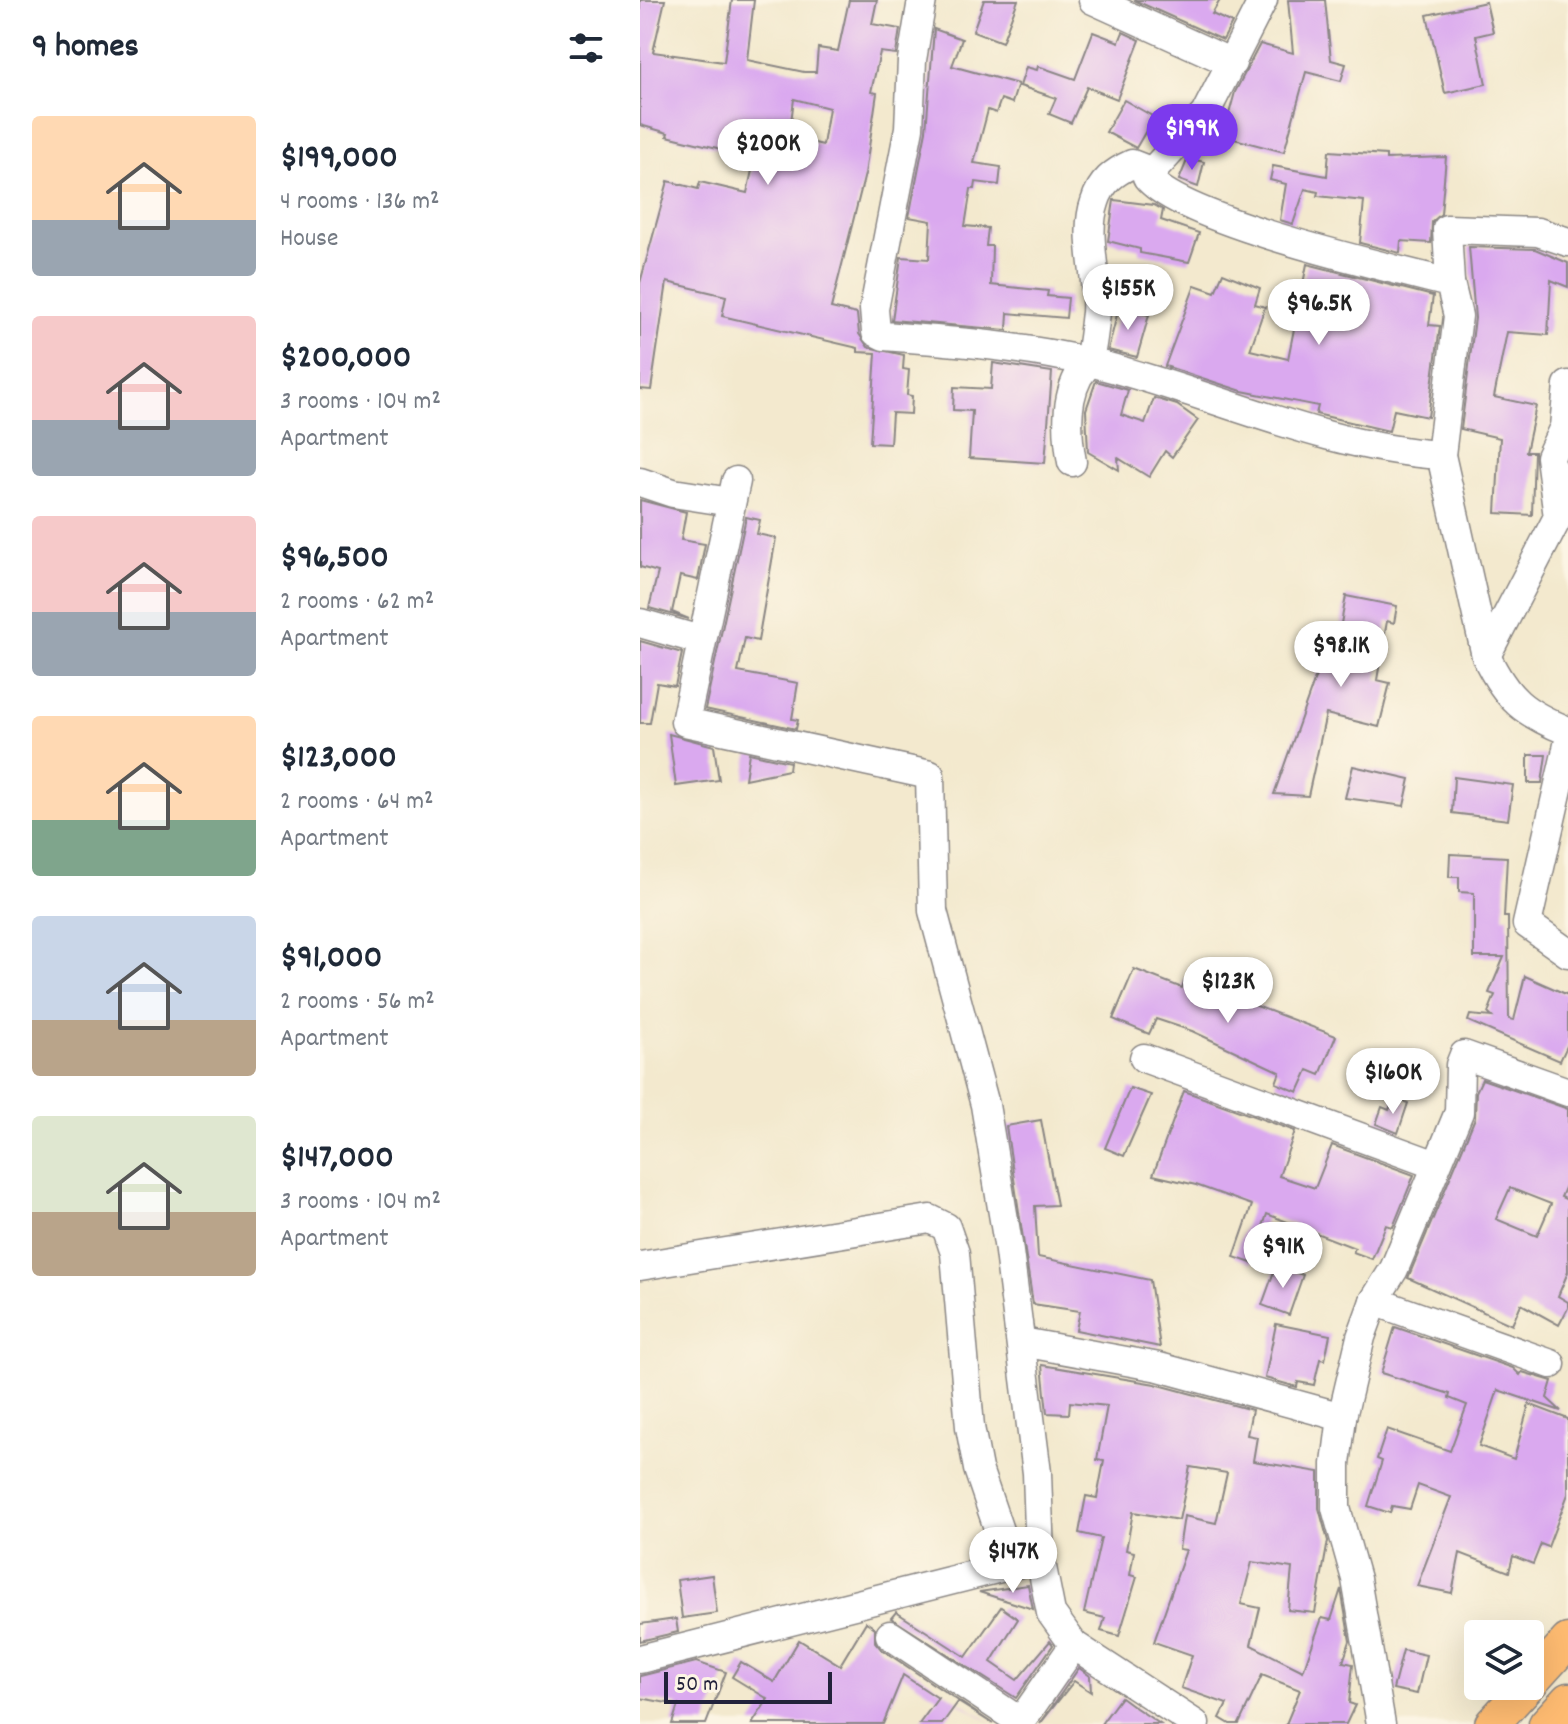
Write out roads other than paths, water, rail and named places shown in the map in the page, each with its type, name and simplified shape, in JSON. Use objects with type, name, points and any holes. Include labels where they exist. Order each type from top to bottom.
[{"type":"main road","points":[[1544,1667],[1568,1641]]},
{"type":"main road","points":[[1492,1724],[1514,1700]]},
{"type":"main road","points":[[1546,1724],[1568,1700]]},
{"type":"street","points":[[922,0],[912,60],[909,128],[873,326],[884,336],[963,342],[1088,362],[1252,414],[1404,453],[1441,455]]},
{"type":"street","points":[[1093,0],[1232,63]]},
{"type":"street","points":[[1263,0],[1205,114],[1147,177],[1204,212],[1300,244],[1450,283]]},
{"type":"street","points":[[1072,462],[1067,438],[1070,401],[1077,378],[1088,362],[1096,310],[1092,228],[1094,203],[1105,181],[1119,169],[1132,164],[1150,171]]},
{"type":"street","points":[[1568,242],[1538,232],[1447,229],[1450,283],[1458,316],[1441,455],[1486,656],[1499,683],[1531,716],[1568,731]]},
{"type":"street","points":[[1486,656],[1558,517],[1550,457],[1564,427],[1568,385]]},
{"type":"street","points":[[640,482],[673,493],[734,492],[700,640],[685,722],[930,775],[933,911],[985,1105],[1022,1342],[1037,1473],[1040,1557],[1051,1613],[1074,1645],[1195,1724]]},
{"type":"street","points":[[640,623],[700,640]]},
{"type":"street","points":[[1568,745],[1527,924],[1568,953]]},
{"type":"street","points":[[1381,1724],[1356,1579],[1336,1508],[1342,1417],[1361,1337],[1374,1301],[1394,1269],[1459,1112],[1460,1065],[1464,1055],[1568,1092]]},
{"type":"street","points":[[1144,1058],[1436,1165]]},
{"type":"street","points":[[640,1266],[930,1219],[946,1227],[955,1253],[970,1427],[978,1469],[1011,1566]]},
{"type":"street","points":[[1374,1301],[1551,1364]]},
{"type":"street","points":[[1022,1342],[1159,1367],[1342,1417]]},
{"type":"street","points":[[640,1659],[1040,1557]]},
{"type":"street","points":[[890,1635],[1020,1723],[1074,1645]]}]
